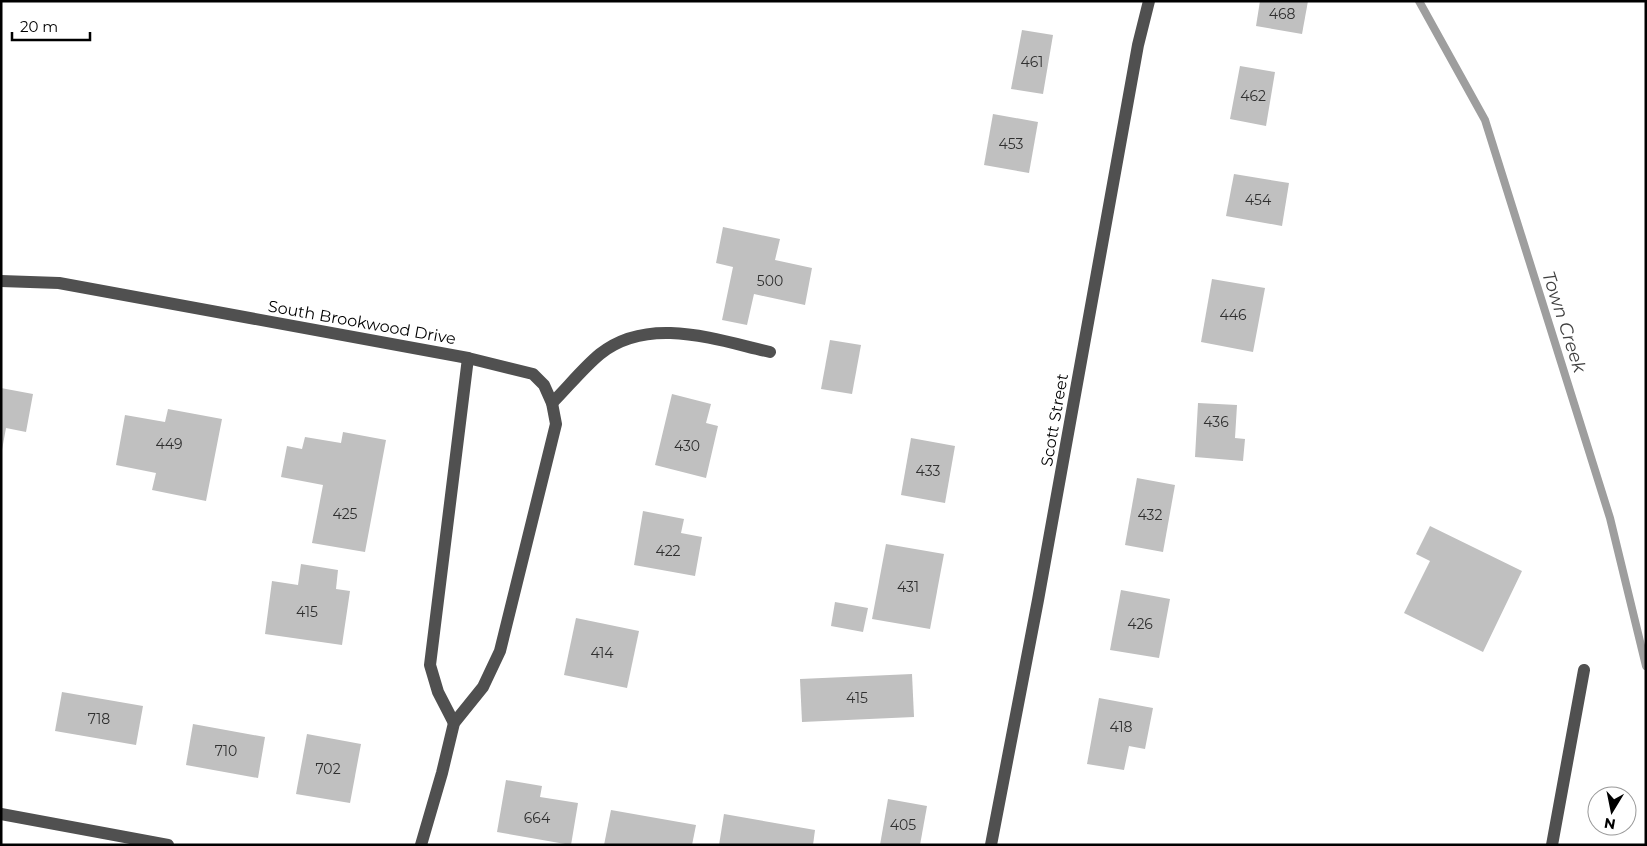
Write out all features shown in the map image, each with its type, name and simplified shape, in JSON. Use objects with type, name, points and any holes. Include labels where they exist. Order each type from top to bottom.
[{"type":"street","name":"Scott Street","points":[[991,845],[1038,600],[1138,45],[1149,1]]},
{"type":"street","name":"South Brookwood Drive","points":[[1,282],[59,283],[468,358],[430,665],[438,692],[454,723]]},
{"type":"street","points":[[552,403],[601,354],[632,336],[663,332],[694,335],[770,352]]},
{"type":"street","points":[[421,845],[454,723],[483,687],[500,651],[556,424],[552,403],[544,385],[533,374],[468,358]]},
{"type":"street","points":[[1552,845],[1584,670]]},
{"type":"street","points":[[1,814],[168,845]]},
{"type":"building","points":[[1260,1],[1308,1],[1302,34],[1256,26]]},
{"type":"building","points":[[1022,30],[1053,35],[1043,94],[1011,89]]},
{"type":"building","points":[[1240,66],[1275,72],[1266,126],[1230,119]]},
{"type":"building","points":[[993,114],[1038,122],[1029,173],[984,165]]},
{"type":"building","points":[[1234,174],[1289,183],[1282,226],[1226,216]]},
{"type":"building","points":[[723,227],[780,239],[775,260],[812,268],[805,305],[754,294],[747,325],[722,320],[733,267],[716,263]]},
{"type":"building","points":[[1212,279],[1265,288],[1253,352],[1201,342]]},
{"type":"building","points":[[830,340],[861,345],[852,394],[821,389]]},
{"type":"building","points":[[1,388],[33,394],[26,432],[6,428],[2,450]]},
{"type":"building","points":[[672,394],[711,404],[706,423],[718,426],[706,478],[655,465]]},
{"type":"building","points":[[1198,403],[1237,405],[1235,438],[1245,439],[1243,461],[1195,457]]},
{"type":"building","points":[[168,409],[222,419],[206,501],[152,490],[156,473],[116,465],[125,415],[165,422]]},
{"type":"building","points":[[343,432],[386,440],[365,552],[312,543],[323,485],[281,477],[287,446],[302,449],[305,437],[341,443]]},
{"type":"building","points":[[911,438],[955,446],[945,503],[901,495]]},
{"type":"building","points":[[1137,478],[1175,485],[1163,552],[1125,545]]},
{"type":"building","points":[[643,511],[684,519],[681,533],[702,537],[695,576],[634,565]]},
{"type":"building","points":[[1430,526],[1522,571],[1483,652],[1404,613],[1430,561],[1416,554]]},
{"type":"building","points":[[886,544],[944,554],[930,629],[872,619]]},
{"type":"building","points":[[301,564],[338,570],[336,589],[350,591],[342,645],[265,634],[272,581],[298,585]]},
{"type":"building","points":[[1121,590],[1170,599],[1159,658],[1110,650]]},
{"type":"building","points":[[835,602],[868,608],[863,632],[831,626]]},
{"type":"building","points":[[576,618],[639,631],[627,688],[564,675]]},
{"type":"building","points":[[912,674],[914,717],[802,722],[800,679]]},
{"type":"building","points":[[62,692],[143,706],[136,745],[55,731]]},
{"type":"building","points":[[1099,698],[1153,708],[1145,749],[1129,746],[1124,770],[1087,764]]},
{"type":"building","points":[[193,724],[265,737],[258,778],[186,765]]},
{"type":"building","points":[[307,734],[361,744],[350,803],[296,794]]},
{"type":"building","points":[[506,780],[542,786],[540,797],[578,803],[571,845],[497,832]]},
{"type":"building","points":[[888,799],[927,806],[920,845],[880,845]]},
{"type":"building","points":[[611,810],[696,825],[692,845],[604,845]]},
{"type":"building","points":[[724,814],[815,830],[813,845],[719,845]]},
{"type":"waterway","name":"Town Creek","points":[[1419,1],[1485,120],[1610,518],[1646,666]]}]
